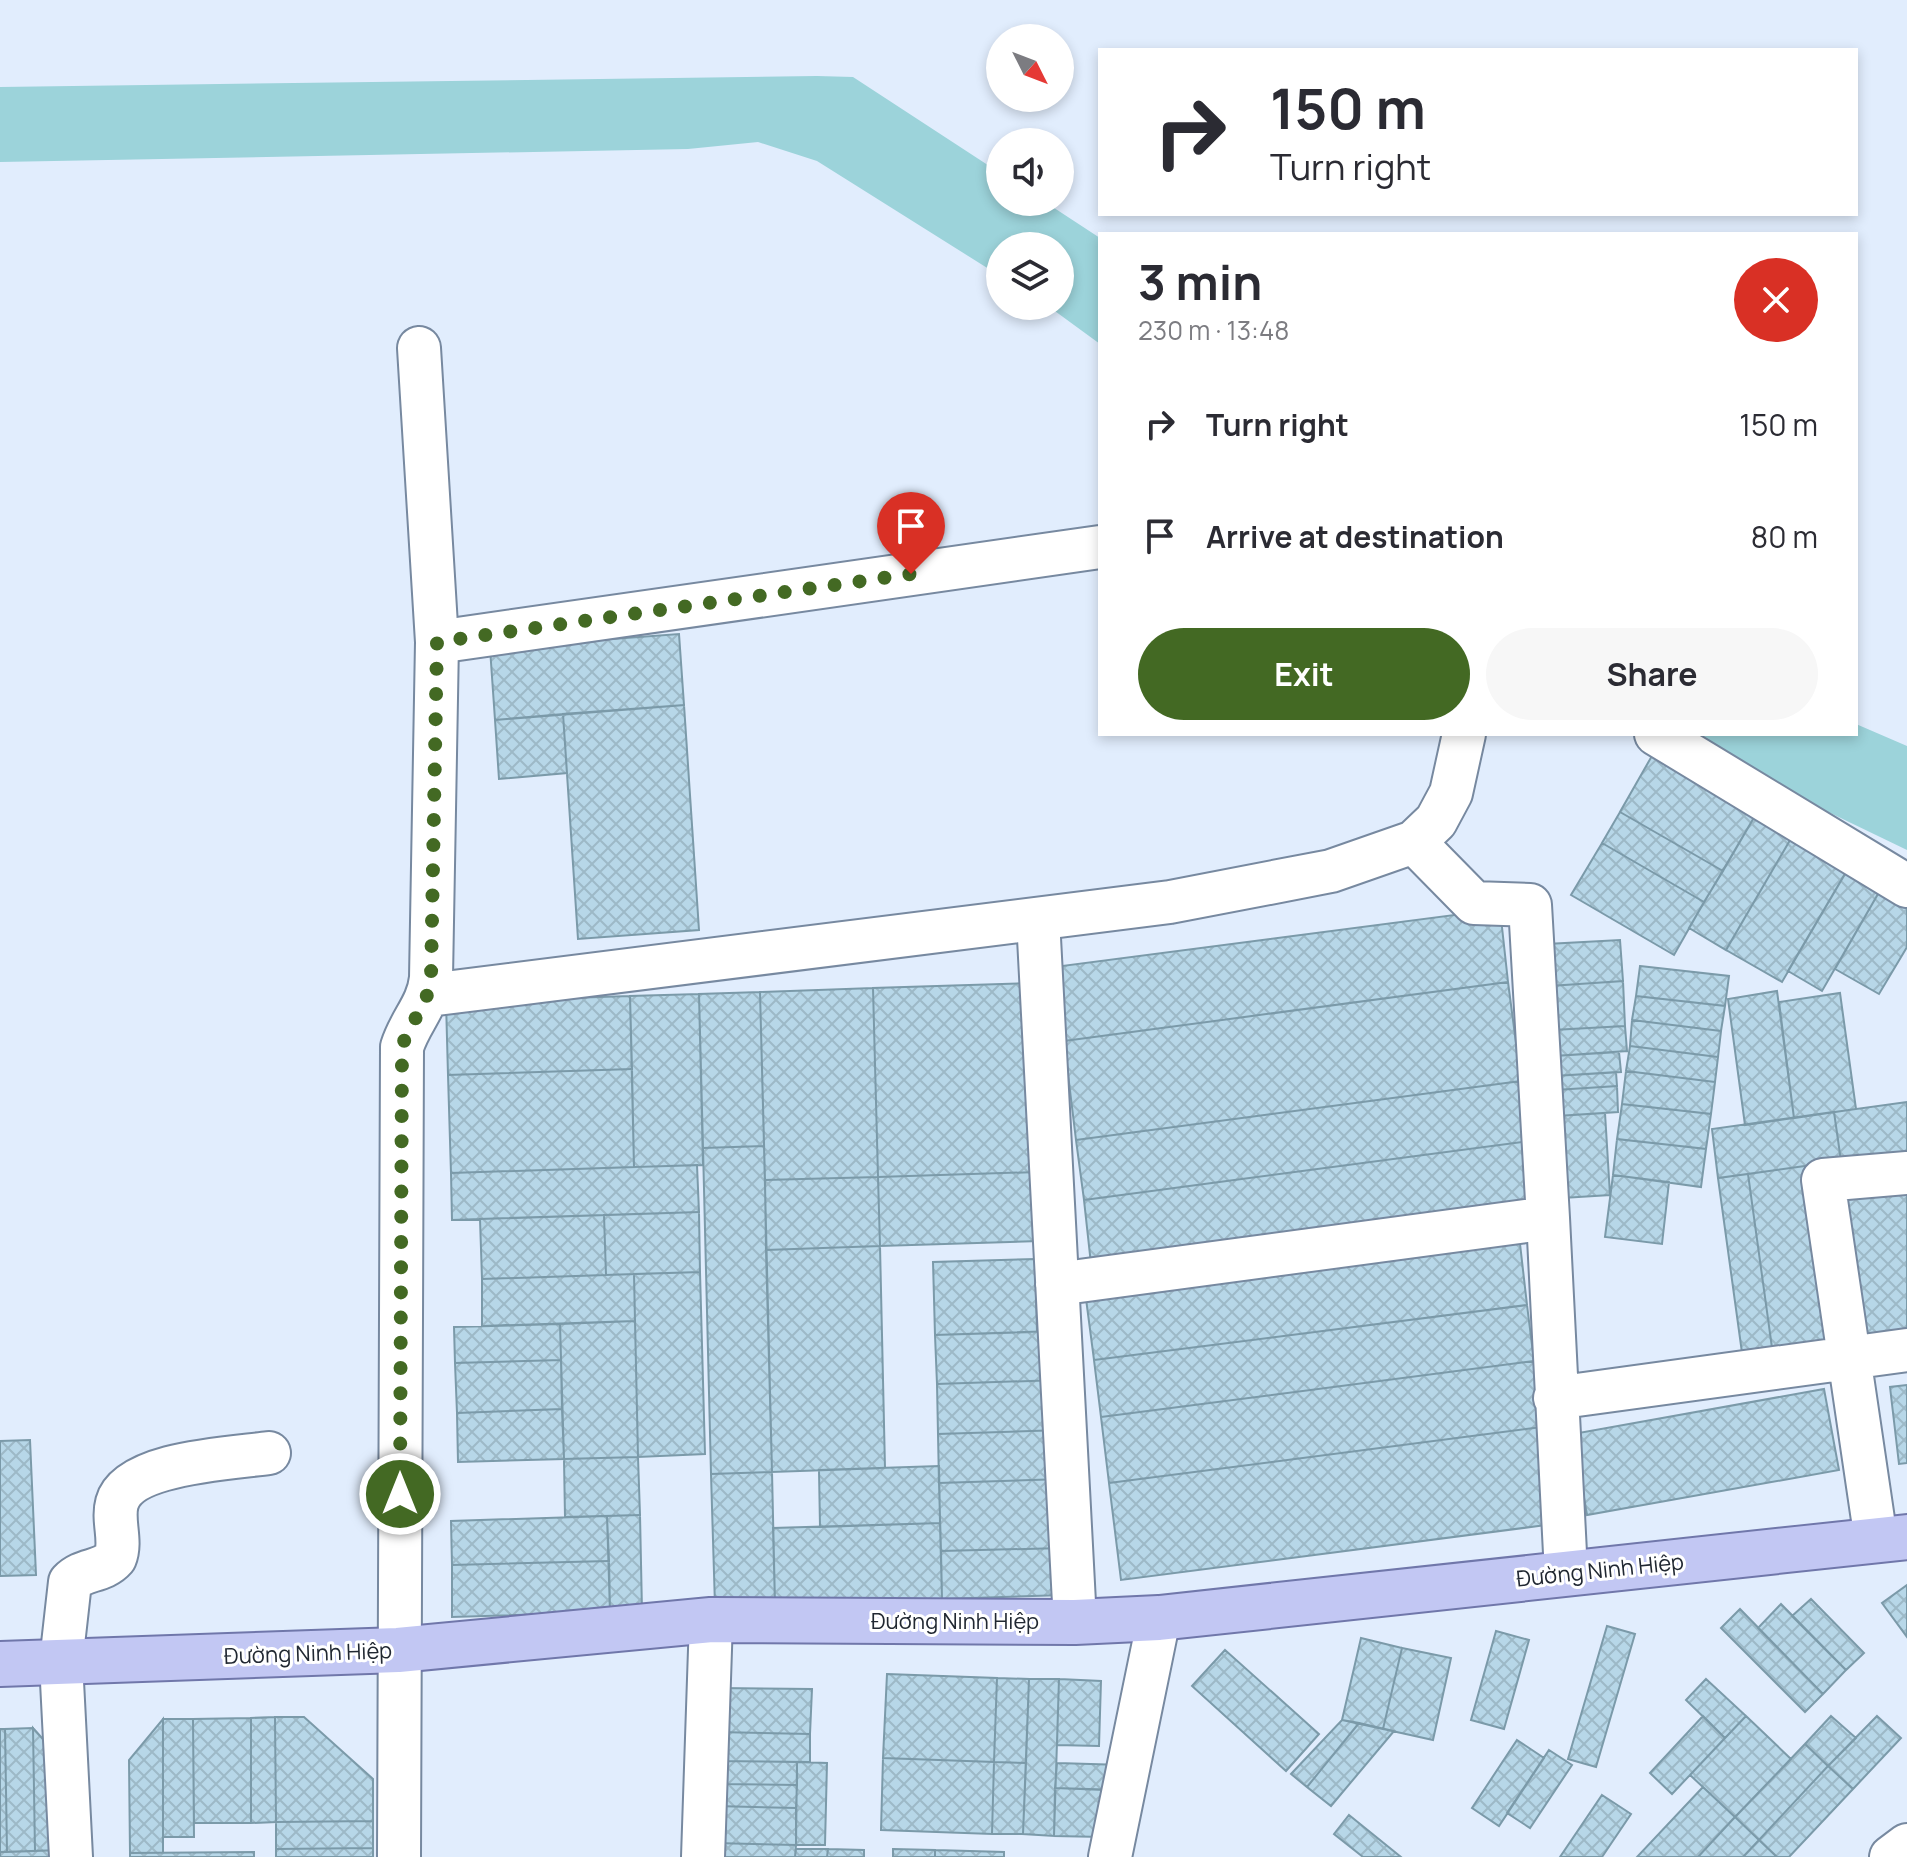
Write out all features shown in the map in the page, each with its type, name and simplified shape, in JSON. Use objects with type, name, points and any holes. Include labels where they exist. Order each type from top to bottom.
[{"type":"main road","name":"Đường Ninh Hiệp","points":[[0,1664],[398,1650],[711,1620],[1075,1622],[1159,1618],[1891,1538]]},
{"type":"street","points":[[399,1857],[402,1047],[408,1029],[429,995],[437,642],[419,348]]},
{"type":"street","points":[[437,642],[1098,547]]},
{"type":"street","points":[[429,995],[1170,902],[1316,874],[1414,842],[1436,821],[1451,793],[1464,736]]},
{"type":"street","points":[[1659,736],[1907,886]]},
{"type":"street","points":[[1414,842],[1474,903],[1530,905],[1566,1573]]},
{"type":"street","points":[[1038,919],[1075,1622]]},
{"type":"street","points":[[1891,1538],[1849,1359],[1823,1180],[1907,1173]]},
{"type":"street","points":[[1057,1284],[1548,1218]]},
{"type":"street","points":[[1555,1398],[1907,1350]]},
{"type":"street","points":[[71,1857],[61,1662],[68,1588],[76,1576],[103,1570],[115,1558],[117,1504],[132,1482],[156,1470],[269,1453]]},
{"type":"street","points":[[1110,1857],[1159,1618]]},
{"type":"street","points":[[703,1857],[711,1620]]},
{"type":"street","points":[[1891,1857],[1907,1845]]},
{"type":"shaded area","points":[[853,77],[986,164],[986,216],[1066,216],[1098,237],[1098,343],[1067,320],[1074,320],[1074,232],[986,232],[986,267],[817,161],[758,142],[688,149],[0,162],[0,87]]},
{"type":"shaded area","points":[[1858,725],[1907,746],[1907,850],[1756,777],[1696,736],[1858,736]]},
{"type":"building","points":[[679,634],[684,705],[495,720],[490,648]]},
{"type":"building","points":[[684,705],[699,930],[578,939],[563,714]]},
{"type":"building","points":[[563,714],[567,773],[499,779],[495,720]]},
{"type":"building","points":[[1653,754],[1756,814],[1723,871],[1620,812]]},
{"type":"building","points":[[1620,812],[1723,871],[1704,902],[1602,843]]},
{"type":"building","points":[[1756,814],[1793,835],[1726,950],[1689,928]]},
{"type":"building","points":[[1793,835],[1849,867],[1782,982],[1726,950]]},
{"type":"building","points":[[1602,843],[1704,902],[1674,955],[1571,895]]},
{"type":"building","points":[[1849,867],[1882,887],[1822,991],[1788,971]]},
{"type":"building","points":[[1882,887],[1907,902],[1907,947],[1879,994],[1835,969]]},
{"type":"building","points":[[1500,909],[1508,982],[1064,1041],[1054,967]]},
{"type":"building","points":[[1620,940],[1623,981],[1550,986],[1547,944]]},
{"type":"building","points":[[1640,966],[1729,976],[1725,1006],[1636,996]]},
{"type":"building","points":[[1623,981],[1625,1026],[1553,1030],[1550,986]]},
{"type":"building","points":[[1508,982],[1521,1081],[1076,1140],[1064,1041]]},
{"type":"building","points":[[1032,983],[1037,1172],[878,1177],[873,988]]},
{"type":"building","points":[[873,988],[878,1177],[765,1180],[760,992]]},
{"type":"building","points":[[1777,991],[1794,1118],[1745,1125],[1728,999]]},
{"type":"building","points":[[760,992],[764,1146],[703,1148],[699,994]]},
{"type":"building","points":[[1840,993],[1856,1109],[1794,1118],[1779,1002]]},
{"type":"building","points":[[699,994],[703,1165],[634,1167],[630,996]]},
{"type":"building","points":[[630,996],[632,1069],[448,1075],[446,1002]]},
{"type":"building","points":[[1636,996],[1725,1006],[1721,1031],[1632,1020]]},
{"type":"building","points":[[1632,1020],[1721,1031],[1718,1057],[1630,1046]]},
{"type":"building","points":[[1625,1026],[1627,1051],[1554,1056],[1553,1030]]},
{"type":"building","points":[[1630,1046],[1718,1057],[1715,1082],[1626,1071]]},
{"type":"building","points":[[1619,1052],[1621,1072],[1555,1076],[1554,1056]]},
{"type":"building","points":[[632,1069],[634,1167],[451,1173],[448,1075]]},
{"type":"building","points":[[1626,1071],[1715,1082],[1711,1114],[1622,1104]]},
{"type":"building","points":[[1616,1072],[1617,1086],[1556,1090],[1555,1076]]},
{"type":"building","points":[[1521,1081],[1529,1141],[1084,1200],[1076,1140]]},
{"type":"building","points":[[1617,1086],[1618,1112],[1557,1116],[1556,1090]]},
{"type":"building","points":[[1907,1102],[1907,1151],[1841,1161],[1834,1112]]},
{"type":"building","points":[[1622,1104],[1711,1114],[1706,1149],[1617,1139]]},
{"type":"building","points":[[1834,1112],[1841,1161],[1718,1178],[1712,1129]]},
{"type":"building","points":[[1605,1113],[1610,1195],[1563,1198],[1557,1116]]},
{"type":"building","points":[[1617,1139],[1706,1149],[1701,1187],[1613,1175]]},
{"type":"building","points":[[1529,1141],[1537,1205],[1091,1264],[1084,1200]]},
{"type":"building","points":[[764,1146],[772,1472],[711,1474],[703,1148]]},
{"type":"building","points":[[1907,1151],[1907,1336],[1865,1342],[1841,1161]]},
{"type":"building","points":[[1841,1161],[1865,1342],[1773,1355],[1748,1174]]},
{"type":"building","points":[[697,1165],[699,1212],[452,1220],[451,1173]]},
{"type":"building","points":[[1037,1172],[1039,1241],[880,1246],[878,1177]]},
{"type":"building","points":[[1748,1174],[1773,1355],[1743,1360],[1718,1178]]},
{"type":"building","points":[[1613,1175],[1669,1182],[1662,1244],[1605,1237]]},
{"type":"building","points":[[878,1177],[880,1246],[766,1250],[765,1180]]},
{"type":"building","points":[[699,1212],[700,1272],[606,1275],[604,1215]]},
{"type":"building","points":[[604,1215],[606,1275],[482,1279],[480,1219]]},
{"type":"building","points":[[1519,1235],[1527,1305],[1094,1360],[1085,1291]]},
{"type":"building","points":[[880,1246],[885,1468],[772,1472],[766,1250]]},
{"type":"building","points":[[1035,1259],[1037,1332],[935,1335],[933,1262]]},
{"type":"building","points":[[700,1272],[705,1454],[638,1457],[634,1274]]},
{"type":"building","points":[[634,1274],[635,1321],[482,1326],[482,1279]]},
{"type":"building","points":[[1527,1305],[1534,1361],[1101,1417],[1094,1360]]},
{"type":"building","points":[[635,1321],[638,1457],[564,1459],[560,1324]]},
{"type":"building","points":[[560,1324],[561,1360],[455,1363],[454,1327]]},
{"type":"building","points":[[1058,1331],[1059,1380],[937,1384],[935,1335]]},
{"type":"building","points":[[561,1360],[562,1409],[457,1413],[455,1363]]},
{"type":"building","points":[[1534,1361],[1542,1427],[1109,1483],[1101,1417]]},
{"type":"building","points":[[1059,1380],[1061,1430],[938,1434],[937,1384]]},
{"type":"building","points":[[1907,1385],[1907,1463],[1899,1464],[1890,1387]]},
{"type":"building","points":[[1824,1389],[1839,1470],[1587,1515],[1573,1434]]},
{"type":"building","points":[[562,1409],[564,1459],[458,1462],[457,1413]]},
{"type":"building","points":[[1542,1427],[1554,1524],[1121,1580],[1109,1483]]},
{"type":"building","points":[[1061,1430],[1062,1479],[939,1483],[938,1434]]},
{"type":"building","points":[[30,1440],[36,1575],[0,1576],[0,1441]]},
{"type":"building","points":[[638,1457],[640,1515],[565,1517],[564,1459]]},
{"type":"building","points":[[939,1466],[940,1523],[820,1527],[819,1470]]},
{"type":"building","points":[[772,1472],[775,1604],[715,1606],[711,1474]]},
{"type":"building","points":[[1062,1479],[1063,1548],[941,1551],[939,1483]]},
{"type":"building","points":[[640,1515],[642,1611],[610,1612],[607,1516]]},
{"type":"building","points":[[607,1516],[609,1561],[452,1565],[451,1521]]},
{"type":"building","points":[[940,1523],[942,1599],[775,1604],[773,1528]]},
{"type":"building","points":[[1063,1548],[1065,1595],[942,1599],[941,1551]]},
{"type":"building","points":[[609,1561],[610,1612],[452,1617],[452,1565]]},
{"type":"building","points":[[1907,1585],[1907,1637],[1882,1603]]},
{"type":"building","points":[[1811,1599],[1864,1653],[1846,1670],[1792,1616]]},
{"type":"building","points":[[1781,1604],[1846,1670],[1823,1694],[1758,1628]]},
{"type":"building","points":[[1740,1609],[1823,1694],[1805,1712],[1721,1628]]},
{"type":"building","points":[[1607,1626],[1635,1634],[1596,1767],[1568,1759]]},
{"type":"building","points":[[1496,1631],[1529,1640],[1504,1729],[1471,1720]]},
{"type":"building","points":[[1361,1638],[1402,1648],[1383,1729],[1342,1720]]},
{"type":"building","points":[[1402,1648],[1451,1658],[1433,1740],[1383,1729]]},
{"type":"building","points":[[1225,1650],[1319,1734],[1286,1771],[1192,1686]]},
{"type":"building","points":[[887,1674],[997,1678],[994,1762],[883,1758]]},
{"type":"building","points":[[997,1678],[1029,1679],[1026,1763],[994,1762]]},
{"type":"building","points":[[1029,1679],[1059,1679],[1054,1836],[1023,1834]]},
{"type":"building","points":[[1059,1679],[1101,1681],[1099,1746],[1057,1745]]},
{"type":"building","points":[[1706,1679],[1746,1716],[1725,1738],[1686,1700]]},
{"type":"building","points":[[718,1688],[812,1689],[810,1734],[717,1732]]},
{"type":"building","points":[[1703,1716],[1725,1738],[1672,1794],[1650,1773]]},
{"type":"building","points":[[1746,1716],[1791,1759],[1735,1817],[1690,1775]]},
{"type":"building","points":[[1831,1716],[1856,1738],[1828,1766],[1805,1744]]},
{"type":"building","points":[[1877,1716],[1901,1738],[1853,1789],[1828,1766]]},
{"type":"building","points":[[275,1717],[276,1822],[251,1823],[251,1718]]},
{"type":"building","points":[[275,1717],[304,1717],[373,1779],[373,1821],[276,1822]]},
{"type":"building","points":[[251,1718],[251,1823],[194,1823],[193,1719]]},
{"type":"building","points":[[163,1719],[163,1853],[130,1853],[129,1760]]},
{"type":"building","points":[[163,1719],[193,1719],[194,1837],[163,1837]]},
{"type":"building","points":[[1342,1720],[1359,1723],[1307,1787],[1291,1774]]},
{"type":"building","points":[[1359,1723],[1394,1731],[1331,1806],[1307,1787]]},
{"type":"building","points":[[33,1728],[35,1851],[7,1852],[5,1729]]},
{"type":"building","points":[[33,1728],[59,1757],[61,1850],[35,1851]]},
{"type":"building","points":[[0,1729],[5,1729],[7,1852],[0,1852]]},
{"type":"building","points":[[717,1732],[810,1734],[810,1762],[717,1761]]},
{"type":"building","points":[[1517,1740],[1544,1758],[1499,1826],[1472,1808]]},
{"type":"building","points":[[1805,1744],[1828,1766],[1759,1840],[1735,1817]]},
{"type":"building","points":[[1549,1750],[1572,1765],[1530,1828],[1507,1813]]},
{"type":"building","points":[[883,1758],[994,1762],[992,1834],[881,1830]]},
{"type":"building","points":[[717,1761],[797,1762],[797,1785],[716,1784]]},
{"type":"building","points":[[797,1762],[827,1763],[825,1845],[796,1845]]},
{"type":"building","points":[[994,1762],[1026,1763],[1023,1834],[992,1834]]},
{"type":"building","points":[[1057,1763],[1123,1765],[1122,1790],[1055,1788]]},
{"type":"building","points":[[1828,1766],[1853,1789],[1789,1857],[1777,1857],[1759,1840]]},
{"type":"building","points":[[716,1784],[797,1785],[796,1808],[716,1806]]},
{"type":"building","points":[[1703,1787],[1735,1817],[1698,1857],[1637,1857]]},
{"type":"building","points":[[1055,1788],[1105,1790],[1103,1837],[1054,1836]]},
{"type":"building","points":[[1602,1795],[1631,1814],[1602,1857],[1560,1857]]},
{"type":"building","points":[[716,1806],[796,1808],[796,1845],[715,1843]]},
{"type":"building","points":[[1349,1815],[1401,1857],[1363,1857],[1334,1834]]},
{"type":"building","points":[[1735,1817],[1759,1840],[1743,1857],[1698,1857]]},
{"type":"building","points":[[373,1821],[373,1848],[276,1849],[276,1822]]},
{"type":"building","points":[[1759,1840],[1777,1857],[1743,1857]]},
{"type":"building","points":[[715,1843],[796,1845],[795,1857],[715,1857]]},
{"type":"building","points":[[373,1848],[373,1857],[276,1857],[276,1849]]},
{"type":"building","points":[[796,1849],[828,1849],[827,1857],[795,1857]]},
{"type":"building","points":[[828,1849],[864,1850],[864,1857],[827,1857]]},
{"type":"building","points":[[893,1849],[935,1850],[935,1857],[893,1857]]},
{"type":"building","points":[[61,1850],[61,1857],[0,1857],[0,1852]]},
{"type":"building","points":[[935,1850],[1004,1852],[1004,1857],[935,1857]]},
{"type":"building","points":[[254,1852],[254,1857],[130,1857],[130,1853]]},
{"type":"route","points":[[400,1494],[402,1047],[408,1029],[422,1012],[429,995],[431,978],[437,642],[911,574]]}]
